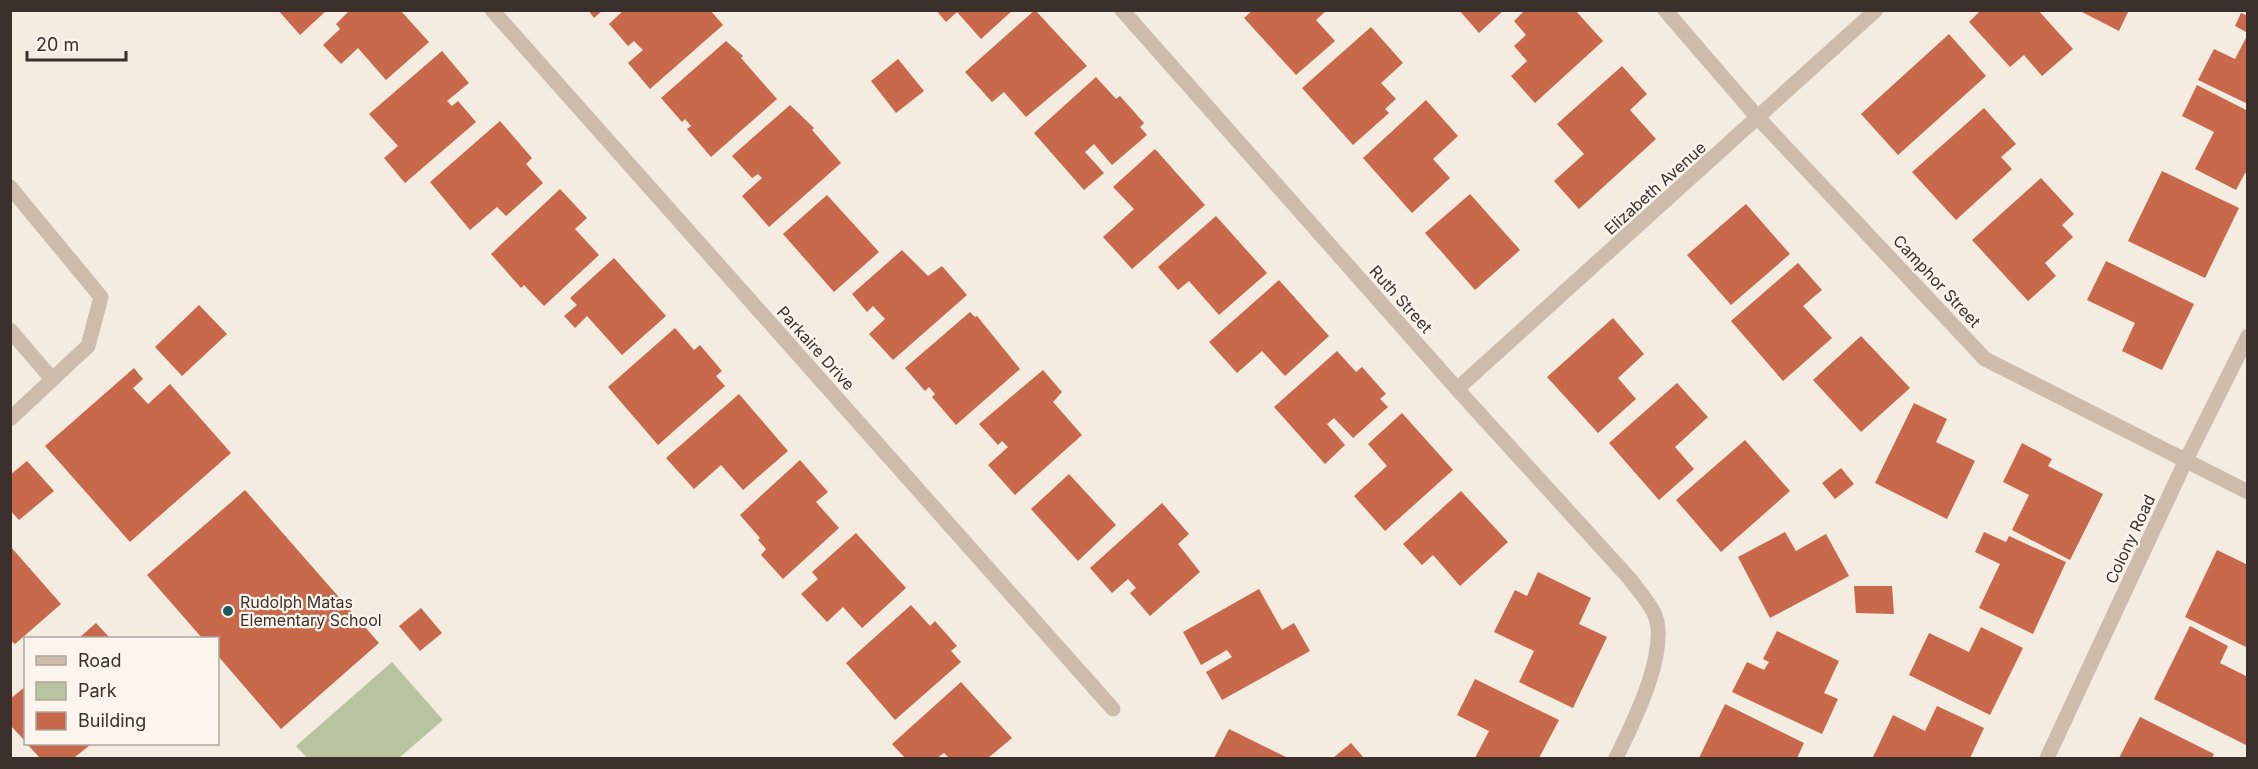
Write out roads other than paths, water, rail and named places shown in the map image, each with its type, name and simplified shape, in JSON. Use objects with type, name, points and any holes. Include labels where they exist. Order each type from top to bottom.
[{"type":"street","name":"Parkaire Drive","points":[[492,10],[1113,709]]},
{"type":"street","name":"Ruth Street","points":[[1122,10],[1457,389],[1630,579],[1653,612],[1657,635],[1655,669],[1616,759]]},
{"type":"street","name":"Camphor Street","points":[[1665,10],[1759,118],[1984,359],[2247,492]]},
{"type":"street","name":"Elizabeth Avenue","points":[[1457,389],[1876,10]]},
{"type":"street","points":[[10,187],[101,297],[88,346],[10,419]]},
{"type":"street","points":[[10,330],[52,380]]},
{"type":"street","name":"Colony Road","points":[[2047,759],[2186,460],[2247,336]]},
{"type":"place","name":"Rudolph Matas Elementary School","points":[[228,611]]}]
